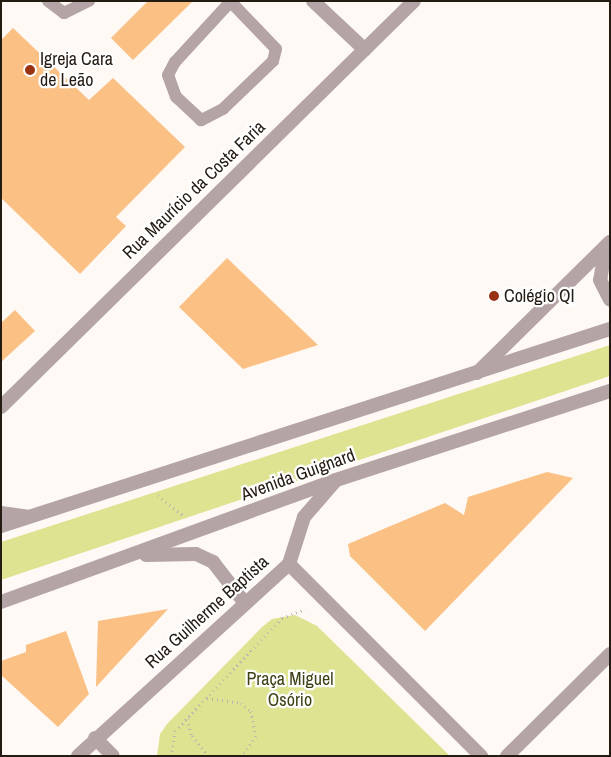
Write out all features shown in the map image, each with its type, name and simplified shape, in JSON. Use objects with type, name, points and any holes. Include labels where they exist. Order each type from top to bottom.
[{"type":"street","points":[[314,1],[365,50]]},
{"type":"street","name":"Rua Maurício da Costa Faria","points":[[1,407],[414,1]]},
{"type":"street","points":[[610,242],[599,266],[600,280],[610,300]]},
{"type":"street","points":[[474,376],[610,242]]},
{"type":"street","points":[[1,526],[474,376],[610,330]]},
{"type":"street","name":"Avenida Guignard","points":[[1,602],[336,480],[610,391]]},
{"type":"street","name":"Rua Guilherme Baptista","points":[[78,756],[95,738],[244,602],[289,564],[304,517],[336,480]]},
{"type":"street","points":[[1,513],[29,517]]},
{"type":"street","points":[[130,556],[196,554],[213,562],[244,602]]},
{"type":"street","points":[[289,564],[481,756]]},
{"type":"street","points":[[1,594],[28,586],[42,588]]},
{"type":"street","points":[[507,756],[610,654]]},
{"type":"street","points":[[95,738],[113,756]]},
{"type":"lane","points":[[48,1],[64,13],[89,1]]},
{"type":"lane","points":[[231,2],[276,49],[273,61],[223,109],[201,120],[176,96],[168,75],[231,2]]},
{"type":"path","points":[[148,479],[158,496],[197,531]]},
{"type":"path","points":[[171,756],[175,731],[282,618],[311,610]]},
{"type":"path","points":[[207,698],[241,703],[251,712],[256,736],[242,756]]},
{"type":"path","points":[[187,719],[192,736],[208,756]]},
{"type":"green space","points":[[610,345],[610,376],[1,580],[1,542]]},
{"type":"green space","name":"Praça Miguel Osório","points":[[295,615],[317,626],[450,756],[157,756],[160,734],[167,724],[262,627],[272,619]]},
{"type":"building","points":[[148,1],[193,1],[133,60],[111,38]]},
{"type":"building","points":[[13,28],[89,100],[113,78],[185,147],[116,217],[126,226],[80,274],[1,198],[1,40]]},
{"type":"building","points":[[227,258],[318,345],[243,369],[179,307]]},
{"type":"building","points":[[15,310],[35,331],[1,362],[1,323]]},
{"type":"building","points":[[547,472],[573,478],[425,631],[350,556],[348,544],[445,503],[464,515],[468,497]]},
{"type":"building","points":[[168,609],[96,687],[98,621]]},
{"type":"building","points":[[66,631],[89,694],[58,727],[1,675],[1,661],[26,652],[26,645]]},
{"type":"place","name":"Igreja Cara de Leão","points":[[30,70]]},
{"type":"place","name":"Colégio QI","points":[[494,296]]}]
